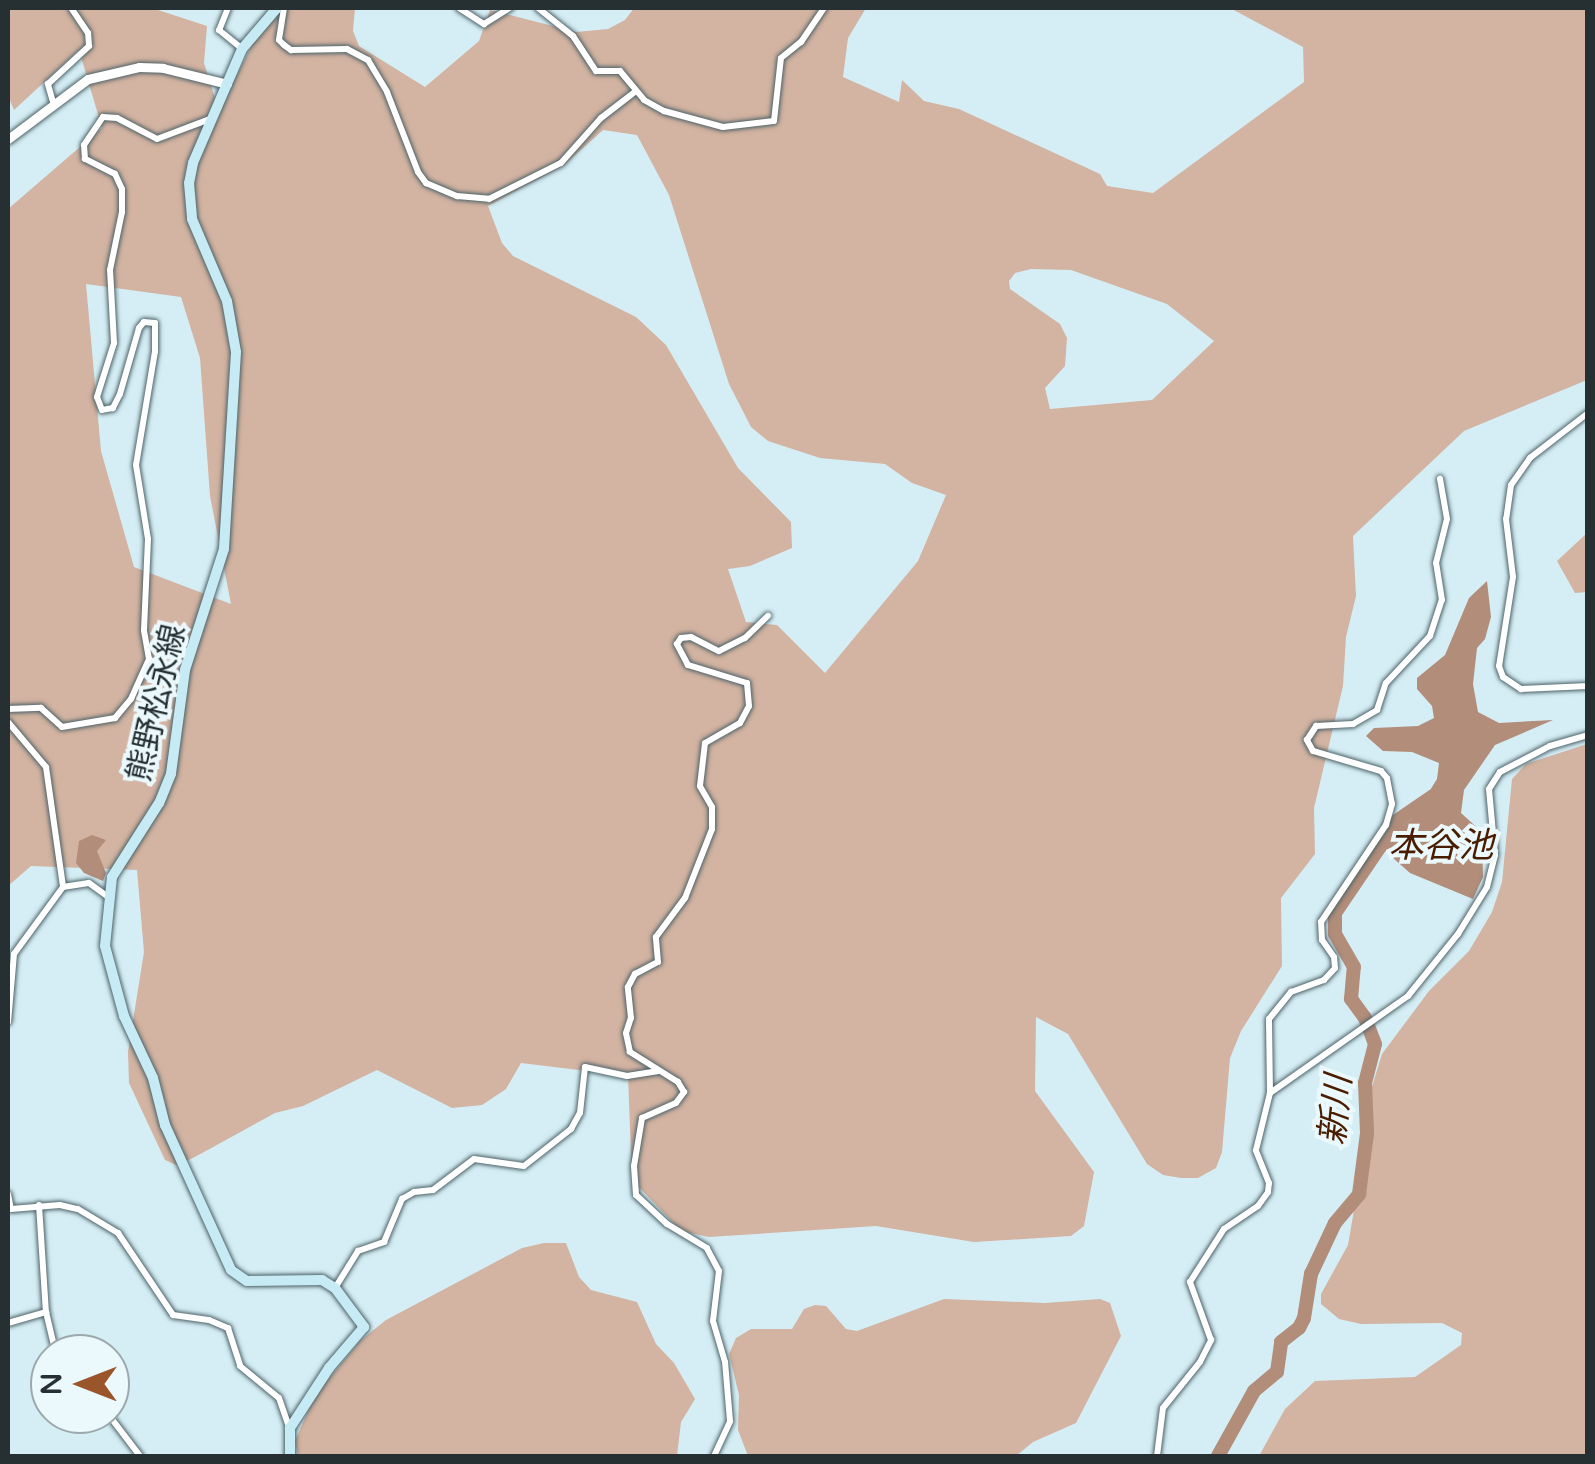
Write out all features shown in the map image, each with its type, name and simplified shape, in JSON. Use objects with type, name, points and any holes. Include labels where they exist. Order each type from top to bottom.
[{"type":"main road","name":"熊野松永線","points":[[280,8],[242,49],[193,164],[189,203],[227,300],[236,352],[224,549],[184,670],[171,774],[159,802],[112,877],[105,946],[124,1016],[153,1078],[164,1125],[231,1270],[247,1281],[302,1278],[334,1288]]},
{"type":"main road","points":[[290,1456],[290,1428],[329,1368],[364,1327],[334,1288]]},
{"type":"street","points":[[53,102],[48,84],[88,46],[88,32],[71,8]]},
{"type":"street","points":[[228,8],[220,30],[242,49]]},
{"type":"street","points":[[280,8],[279,40],[291,50],[347,49],[368,60],[387,92],[418,172],[426,182],[457,196],[489,199],[561,163],[600,118],[636,92]]},
{"type":"street","points":[[459,8],[484,24],[510,8]]},
{"type":"street","points":[[538,8],[573,36],[596,71],[620,71],[636,92],[664,111],[709,126],[766,126],[774,122],[781,58],[807,35],[824,8]]},
{"type":"street","points":[[8,139],[88,79],[139,67],[163,68],[227,84]]},
{"type":"street","points":[[8,709],[41,708],[62,726],[115,718],[131,699],[149,659],[144,630],[148,540],[136,465],[155,351],[155,324],[144,322],[139,328],[120,394],[113,408],[102,410],[97,396],[114,344],[110,270],[122,212],[122,189],[115,174],[85,158],[84,145],[103,117],[117,118],[158,139],[212,118]]},
{"type":"street","points":[[1588,413],[1530,458],[1510,484],[1506,519],[1513,577],[1498,666],[1503,676],[1521,689],[1588,686]]},
{"type":"street","points":[[1157,1456],[1163,1408],[1209,1350],[1209,1330],[1190,1282],[1224,1230],[1258,1206],[1268,1192],[1269,1183],[1256,1150],[1270,1093],[1269,1019],[1292,992],[1324,980],[1336,968],[1334,956],[1322,940],[1321,922],[1386,825],[1392,804],[1387,778],[1375,766],[1313,751],[1307,740],[1316,726],[1353,724],[1377,710],[1386,684],[1430,636],[1442,600],[1436,563],[1447,518],[1440,479]]},
{"type":"street","points":[[714,1456],[730,1421],[728,1374],[713,1321],[719,1270],[714,1254],[643,1205],[634,1185],[642,1118],[648,1112],[676,1103],[684,1092],[660,1070],[640,1062],[627,1044],[630,979],[658,962],[656,936],[686,898],[712,829],[712,807],[700,786],[705,743],[747,715],[750,689],[738,679],[688,665],[677,644],[681,638],[691,637],[719,650],[745,638],[768,616]]},
{"type":"street","points":[[8,722],[46,767],[63,887],[14,954],[8,1022]]},
{"type":"street","points":[[1270,1093],[1408,996],[1431,970],[1487,887],[1495,855],[1489,789],[1500,772],[1550,746],[1588,735]]},
{"type":"street","points":[[63,887],[90,883],[108,897]]},
{"type":"street","points":[[334,1288],[358,1251],[384,1242],[402,1199],[414,1192],[433,1190],[474,1160],[524,1166],[571,1129],[580,1113],[584,1067],[627,1076],[660,1070]]},
{"type":"street","points":[[8,1194],[11,1208],[39,1205],[78,1209],[118,1232],[172,1315],[208,1320],[228,1328],[240,1366],[279,1398],[290,1428]]},
{"type":"street","points":[[39,1205],[46,1312],[51,1334]]},
{"type":"street","points":[[8,1323],[46,1312]]},
{"type":"street","points":[[123,1434],[140,1456]]},
{"type":"shaded area","points":[[8,8],[152,8],[207,26],[204,63],[219,111],[257,35],[280,8],[355,8],[353,31],[359,46],[425,87],[479,41],[490,10],[576,32],[608,29],[625,20],[634,8],[866,8],[848,38],[843,77],[899,102],[902,80],[924,101],[959,109],[1100,174],[1107,186],[1153,193],[1304,82],[1303,47],[1230,8],[1587,8],[1587,380],[1464,431],[1353,536],[1356,596],[1346,637],[1343,686],[1314,808],[1315,854],[1281,898],[1282,966],[1241,1031],[1230,1058],[1222,1152],[1216,1168],[1198,1178],[1181,1178],[1163,1175],[1147,1164],[1068,1034],[1036,1017],[1035,1091],[1094,1172],[1084,1226],[1071,1236],[974,1242],[876,1226],[709,1237],[681,1231],[632,1180],[628,1076],[521,1063],[506,1089],[482,1105],[452,1108],[377,1070],[303,1106],[275,1113],[193,1158],[176,1165],[165,1160],[129,1083],[128,1052],[144,952],[137,870],[31,866],[8,886],[8,209],[102,128],[79,50],[14,110],[8,96]],"holes":[[[603,130],[637,135],[669,195],[729,384],[751,427],[768,441],[820,458],[885,464],[912,483],[946,495],[918,561],[825,673],[777,625],[746,622],[728,569],[750,566],[792,548],[791,522],[738,468],[666,345],[636,317],[513,256],[502,243],[488,206],[563,166]],[[1031,269],[1071,270],[1167,304],[1214,341],[1152,400],[1050,409],[1045,388],[1065,366],[1067,338],[1060,324],[1010,289],[1009,281],[1015,273]],[[86,284],[181,297],[200,358],[210,496],[231,604],[134,567],[101,451]]]},
{"type":"shaded area","points":[[1587,533],[1587,592],[1575,593],[1557,561]]},
{"type":"shaded area","points":[[1587,744],[1587,1456],[1259,1456],[1285,1409],[1315,1381],[1415,1377],[1461,1345],[1462,1333],[1442,1323],[1361,1324],[1339,1319],[1321,1304],[1321,1294],[1348,1245],[1363,1157],[1362,1119],[1382,1054],[1429,991],[1469,951],[1492,912],[1502,882],[1512,779],[1526,764]]},
{"type":"shaded area","points":[[566,1243],[579,1277],[591,1290],[637,1302],[656,1344],[674,1363],[695,1399],[681,1422],[677,1456],[298,1456],[295,1441],[315,1395],[361,1340],[386,1320],[522,1248]]},
{"type":"shaded area","points":[[944,1299],[1045,1303],[1100,1299],[1110,1303],[1121,1336],[1076,1423],[1033,1442],[1016,1456],[748,1456],[738,1430],[739,1395],[729,1354],[736,1338],[751,1329],[792,1329],[804,1309],[815,1305],[826,1306],[846,1329],[857,1331]]},
{"type":"water","name":"本谷池","points":[[1487,581],[1491,617],[1485,639],[1477,648],[1473,684],[1478,712],[1499,723],[1553,720],[1495,745],[1464,790],[1461,813],[1482,832],[1483,877],[1473,899],[1410,873],[1384,850],[1393,831],[1412,819],[1437,779],[1439,763],[1412,752],[1383,751],[1366,736],[1374,728],[1418,726],[1434,718],[1432,706],[1417,689],[1417,678],[1445,655],[1469,598]]},
{"type":"water","points":[[92,835],[106,840],[97,851],[106,873],[103,881],[84,873],[76,863],[79,841]]},
{"type":"waterway","name":"新川","points":[[1218,1456],[1254,1391],[1277,1372],[1281,1342],[1299,1328],[1304,1318],[1311,1274],[1335,1223],[1359,1194],[1367,1133],[1365,1083],[1375,1044],[1365,1018],[1351,999],[1354,967],[1335,934],[1335,913],[1398,820],[1433,796]]}]
